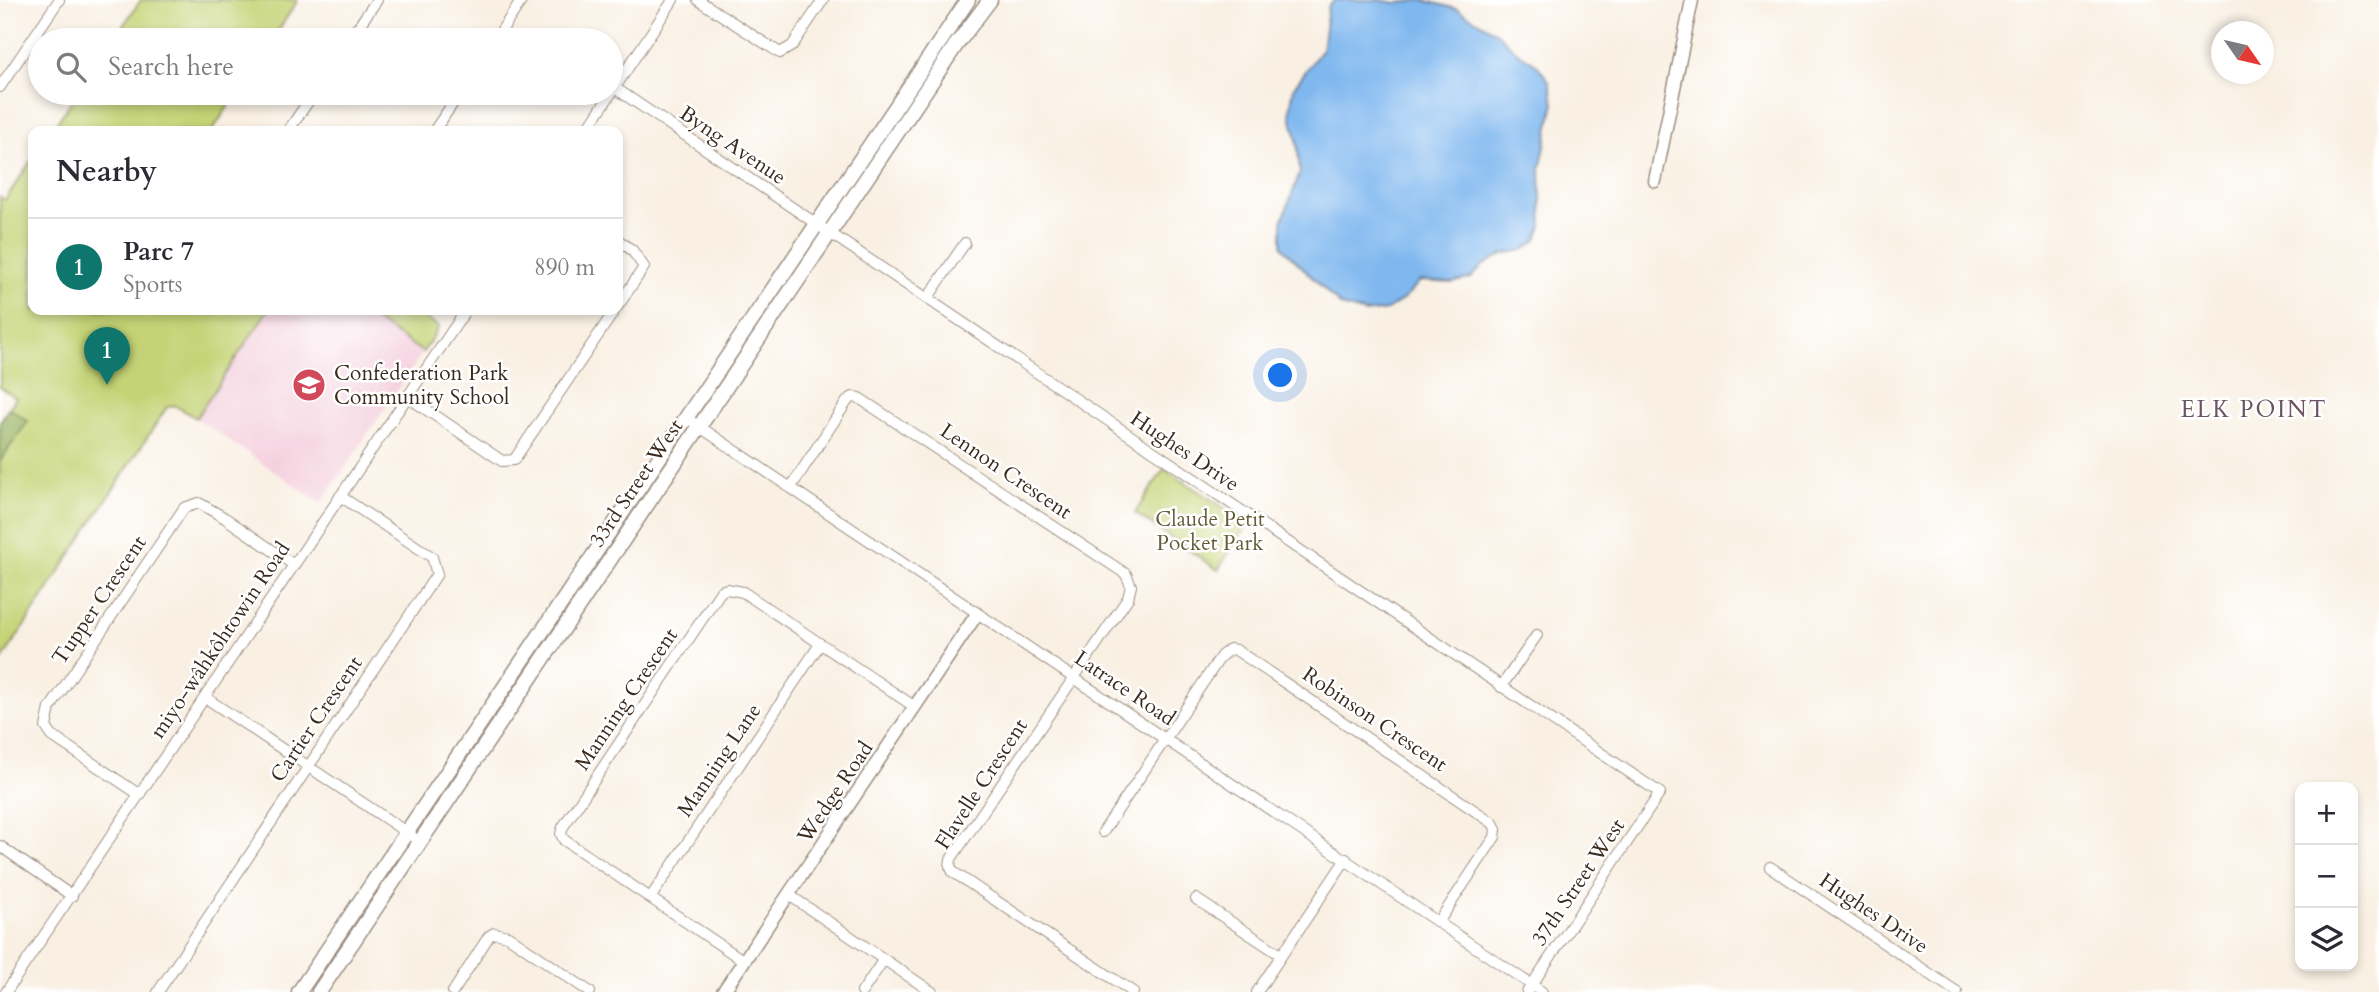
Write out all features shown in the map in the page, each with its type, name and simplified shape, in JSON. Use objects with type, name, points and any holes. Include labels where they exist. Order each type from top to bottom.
[{"type":"main road","name":"33rd Street West","points":[[299,992],[685,417],[990,0]]},
{"type":"main road","name":"33rd Street West","points":[[319,992],[699,426],[966,1]]},
{"type":"street","points":[[40,28],[59,0]]},
{"type":"street","points":[[357,28],[377,0]]},
{"type":"street","points":[[503,28],[522,0]]},
{"type":"street","points":[[623,76],[673,0]]},
{"type":"street","points":[[698,0],[780,53],[792,46],[822,0]]},
{"type":"street","points":[[1656,181],[1692,0]]},
{"type":"street","points":[[0,87],[28,46]]},
{"type":"street","name":"Byng Avenue","points":[[623,93],[823,229]]},
{"type":"street","points":[[291,126],[306,105]]},
{"type":"street","points":[[437,126],[452,105]]},
{"type":"street","points":[[589,126],[604,105]]},
{"type":"street","name":"Hughes Drive","points":[[823,229],[1660,793]]},
{"type":"street","points":[[927,299],[965,243]]},
{"type":"street","points":[[623,244],[632,250],[644,267],[623,299]]},
{"type":"street","name":"miyo-wâhkôhtowin Road","points":[[6,992],[463,315]]},
{"type":"street","points":[[408,397],[502,461],[514,460],[612,315]]},
{"type":"street","name":"Lennon Crescent","points":[[790,487],[848,400],[859,398],[1126,574],[1131,586],[1128,598],[1074,677]]},
{"type":"street","name":"Latrace Road","points":[[685,417],[1439,921],[1530,988],[1542,992]]},
{"type":"street","name":"Cartier Crescent","points":[[158,992],[437,574],[432,557],[340,496]]},
{"type":"street","name":"Tupper Crescent","points":[[140,795],[51,736],[46,727],[50,708],[73,673],[184,508],[199,503],[294,565]]},
{"type":"street","name":"Manning Crescent","points":[[744,961],[564,840],[561,834],[563,827],[721,591],[727,589],[743,592],[915,708]]},
{"type":"street","name":"Wedge Road","points":[[723,992],[977,614]]},
{"type":"street","points":[[1501,687],[1537,635]]},
{"type":"street","name":"Manning Lane","points":[[650,897],[820,644]]},
{"type":"street","name":"Robinson Crescent","points":[[1102,832],[1221,656],[1230,649],[1241,652],[1493,823],[1495,837],[1439,921]]},
{"type":"street","name":"Flavelle Crescent","points":[[1074,677],[951,859],[950,866],[953,872],[1133,992]]},
{"type":"street","points":[[206,698],[420,841]]},
{"type":"street","name":"37th Street West","points":[[1530,988],[1660,793]]},
{"type":"street","points":[[0,846],[72,896]]},
{"type":"street","points":[[1257,992],[1346,859]]},
{"type":"street","name":"Hughes Drive","points":[[1770,867],[1957,992]]},
{"type":"street","points":[[789,895],[932,992]]},
{"type":"street","points":[[1196,899],[1281,955]]},
{"type":"street","points":[[453,992],[489,936],[494,933],[508,936],[587,991]]},
{"type":"street","points":[[862,992],[884,960]]},
{"type":"shaded area","name":"Confederation Park Community School","points":[[265,315],[367,315],[423,352],[321,503],[196,418]]},
{"type":"green space","points":[[141,0],[298,0],[280,28],[121,28]]},
{"type":"green space","points":[[69,105],[229,105],[215,126],[54,126]]},
{"type":"green space","points":[[28,166],[28,315],[265,315],[196,418],[174,405],[167,407],[0,663],[0,422],[16,398],[0,387],[0,197],[5,200]]},
{"type":"green space","points":[[367,315],[421,315],[439,327],[423,352]]},
{"type":"green space","points":[[9,408],[28,421],[0,461],[0,422]]},
{"type":"green space","name":"Claude Petit Pocket Park","points":[[1164,469],[1248,523],[1218,570],[1135,513]]},
{"type":"water","points":[[1335,0],[1398,3],[1423,0],[1457,9],[1496,32],[1516,51],[1536,64],[1549,81],[1554,103],[1540,170],[1542,226],[1537,240],[1523,250],[1503,254],[1483,265],[1471,278],[1452,283],[1420,281],[1405,298],[1387,310],[1365,313],[1341,306],[1282,247],[1282,222],[1300,172],[1297,140],[1290,112],[1294,87],[1322,49],[1328,7]]},
{"type":"place","name":"Parc 7","points":[[107,385]]},
{"type":"place","name":"Confederation Park Community School","points":[[309,385]]},
{"type":"district","name":"ELK POINT","points":[[2254,409]]}]
